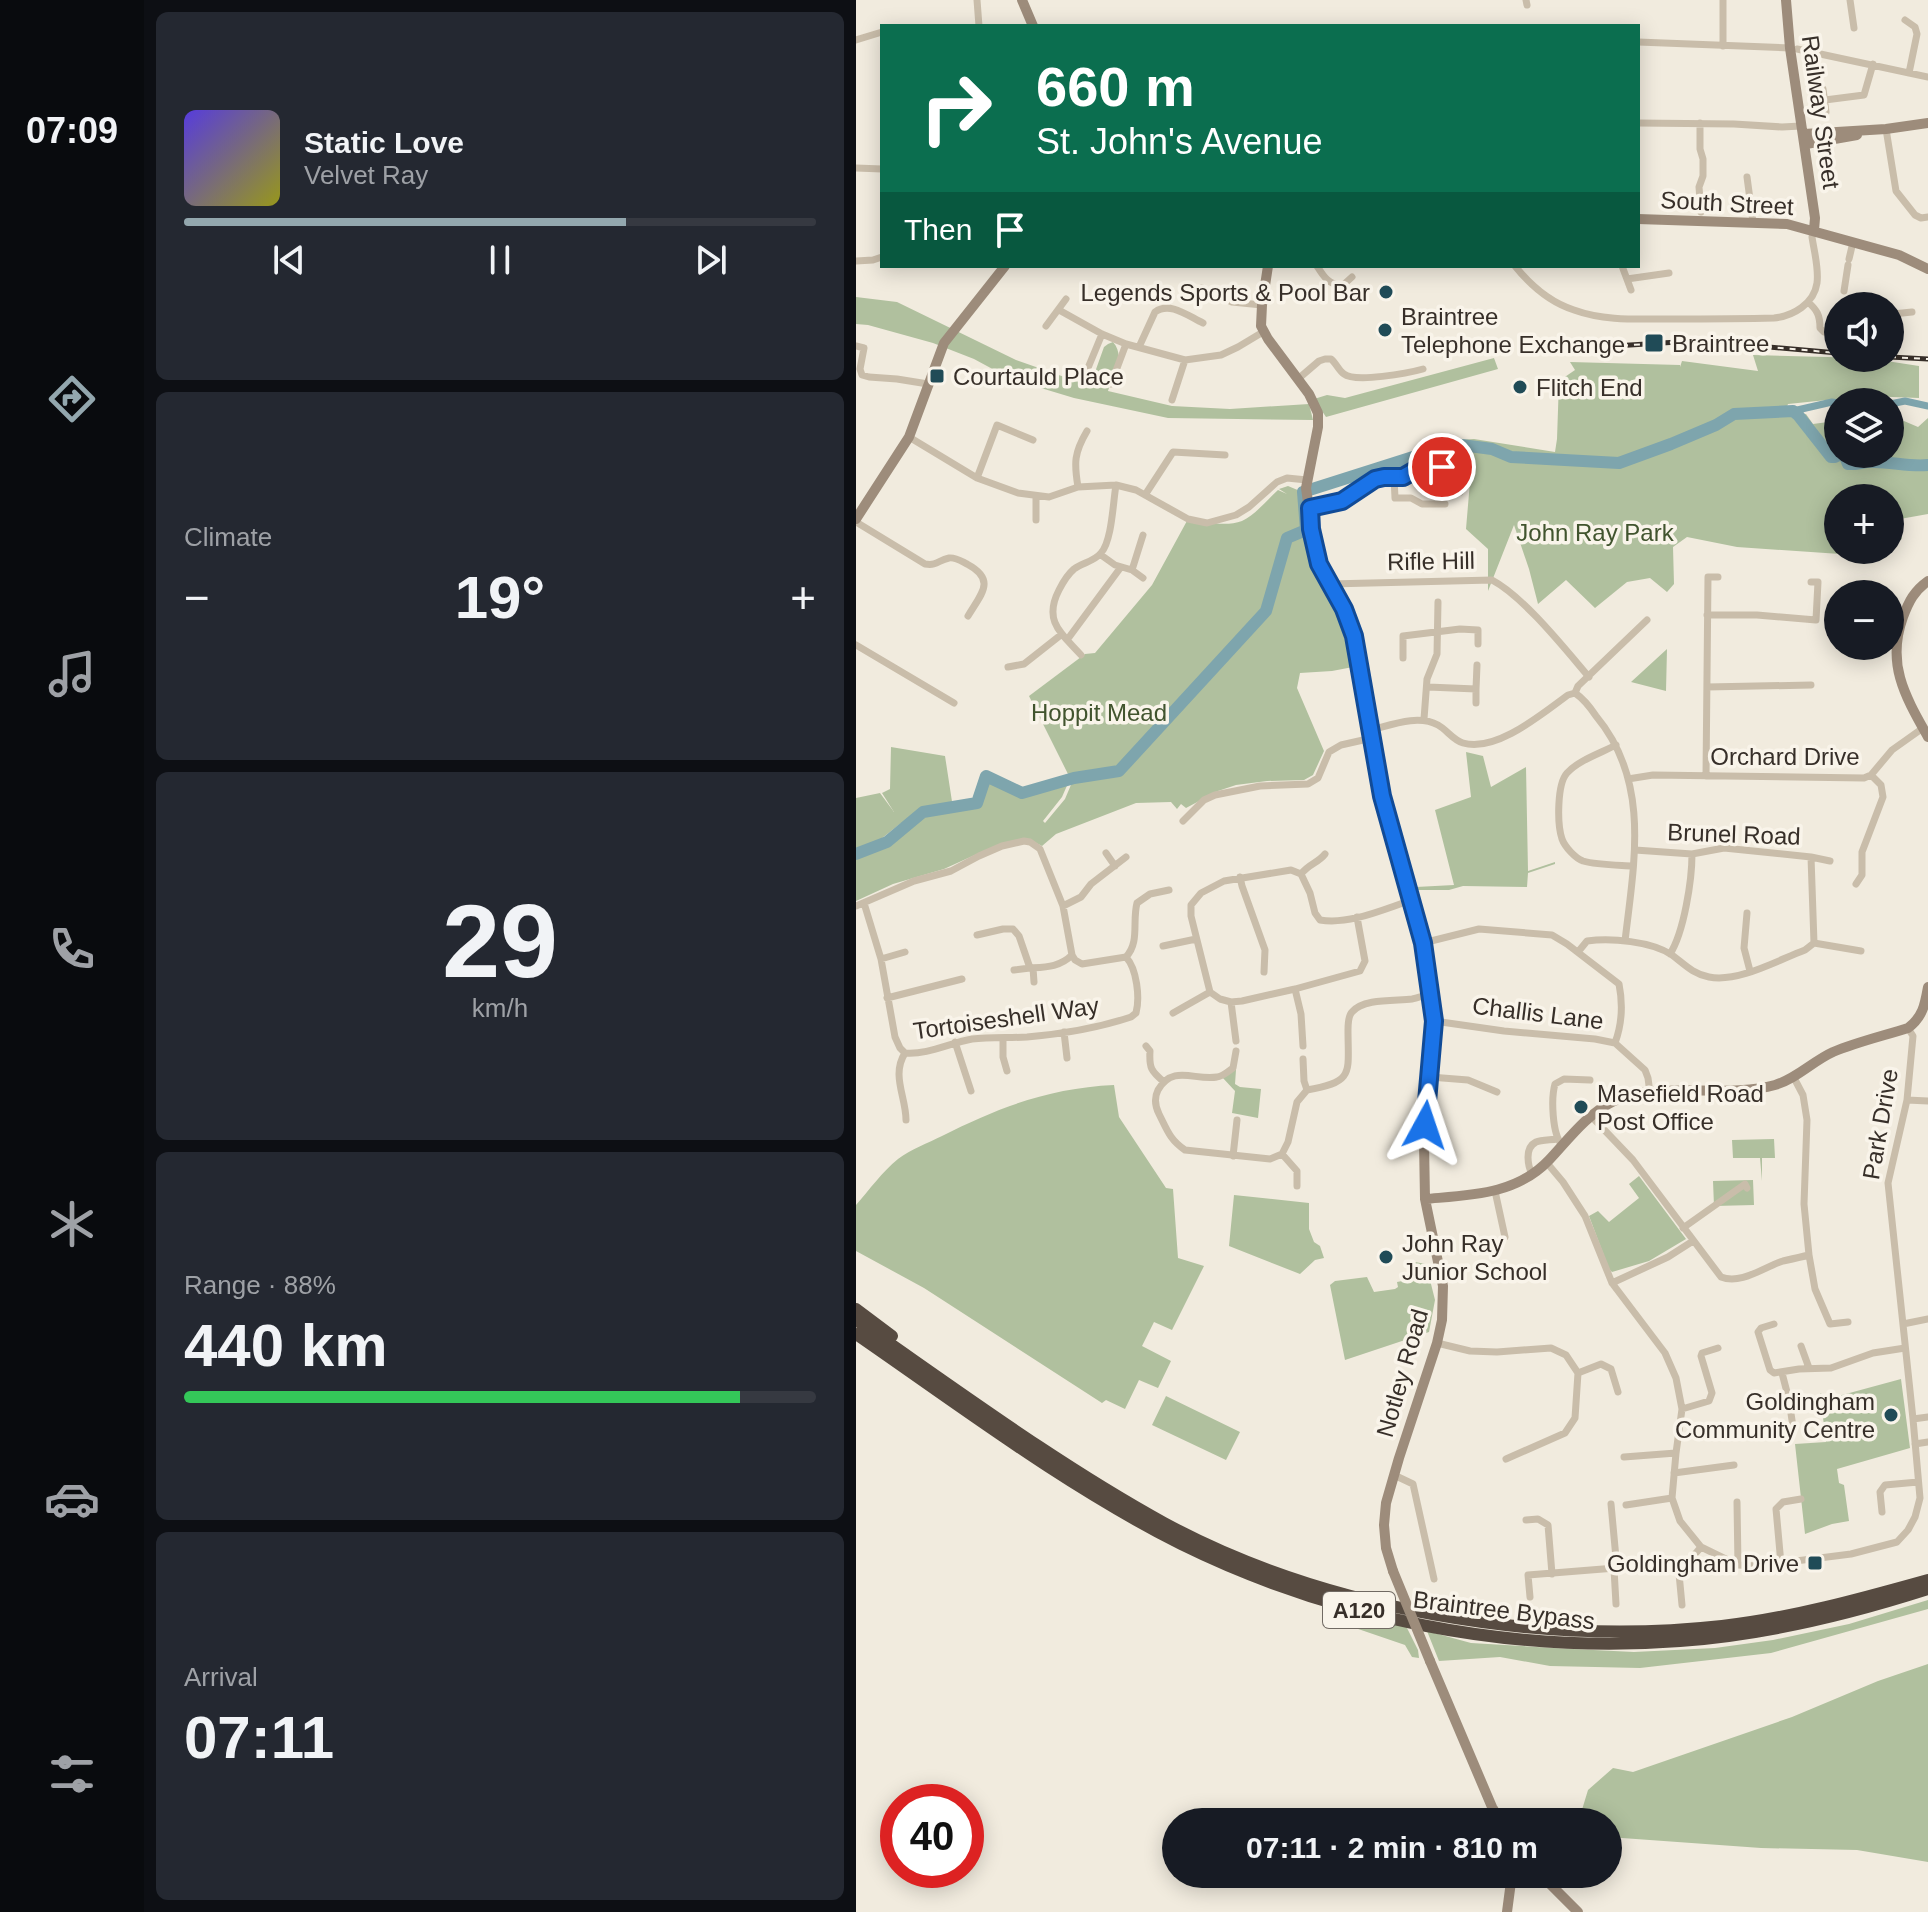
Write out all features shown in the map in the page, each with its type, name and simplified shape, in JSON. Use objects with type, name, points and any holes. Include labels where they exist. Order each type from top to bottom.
[{"type":"highway","points":[[856,1309],[897,1339],[924,1367]]},
{"type":"highway","name":"Braintree Bypass","points":[[856,1320],[1082,1475],[1167,1524],[1265,1568],[1383,1603],[1519,1627],[1639,1632],[1722,1626],[1775,1618],[1928,1580]]},
{"type":"highway","name":"Braintree Bypass","points":[[859,1338],[1075,1484],[1182,1544],[1256,1578],[1331,1603],[1397,1620],[1537,1641],[1628,1644],[1680,1641],[1777,1629],[1821,1620],[1928,1589]]},
{"type":"street","points":[[977,0],[979,24]]},
{"type":"street","points":[[1022,0],[1032,24]]},
{"type":"street","points":[[1723,0],[1723,46]]},
{"type":"street","name":"Railway Street","points":[[1786,0],[1815,218],[1814,230]]},
{"type":"street","points":[[1850,0],[1854,28]]},
{"type":"street","points":[[1905,20],[1915,27],[1916,38],[1909,73]]},
{"type":"street","points":[[1915,27],[1926,24]]},
{"type":"street","points":[[856,40],[880,33]]},
{"type":"street","points":[[1640,42],[1794,48],[1928,77]]},
{"type":"street","points":[[1825,100],[1864,95],[1873,64]]},
{"type":"street","points":[[1823,89],[1826,112]]},
{"type":"street","points":[[1640,123],[1782,127],[1803,135],[1928,123]]},
{"type":"street","points":[[1700,123],[1703,168],[1699,187],[1701,212]]},
{"type":"street","points":[[1880,130],[1896,191],[1915,215],[1928,217]]},
{"type":"street","points":[[856,168],[880,169]]},
{"type":"street","points":[[1747,177],[1753,222]]},
{"type":"street","name":"South Street","points":[[1640,219],[1787,224],[1899,255],[1928,269]]},
{"type":"street","points":[[1517,268],[1527,281],[1551,300],[1597,316],[1640,319],[1774,318],[1793,313],[1808,302],[1815,290],[1814,230]]},
{"type":"street","points":[[1844,291],[1853,242]]},
{"type":"street","points":[[856,261],[880,258]]},
{"type":"street","points":[[968,616],[984,589],[983,575],[954,558],[933,565],[925,564],[856,520],[909,437],[940,351],[1003,268]]},
{"type":"street","points":[[1059,310],[1126,344],[1185,360],[1221,355],[1263,332],[1260,321],[1268,268]]},
{"type":"street","points":[[1318,268],[1326,280],[1336,285],[1342,286],[1352,277]]},
{"type":"street","points":[[1623,268],[1631,290]]},
{"type":"street","points":[[1627,279],[1669,273]]},
{"type":"street","points":[[1202,288],[1232,302],[1262,305]]},
{"type":"street","points":[[1046,326],[1066,299]]},
{"type":"street","points":[[1808,302],[1816,309],[1820,328],[1824,332]]},
{"type":"street","points":[[1139,347],[1155,312],[1160,308],[1170,307],[1203,323]]},
{"type":"street","points":[[1904,313],[1912,312]]},
{"type":"street","name":"Notley Road","points":[[1263,332],[1298,379],[1318,413],[1307,488],[1316,554],[1354,636],[1382,796],[1423,943],[1434,1021],[1424,1142],[1425,1199],[1443,1286],[1442,1320],[1386,1503],[1386,1548],[1493,1808]]},
{"type":"street","points":[[1083,380],[1102,334]]},
{"type":"street","points":[[1111,377],[1126,344]]},
{"type":"street","points":[[856,346],[864,348],[860,369],[862,375],[928,384]]},
{"type":"street","points":[[1298,379],[1325,359],[1331,359],[1344,374],[1352,377],[1383,377],[1423,369]]},
{"type":"street","points":[[1172,400],[1185,360]]},
{"type":"street","points":[[977,478],[997,425],[1033,440]]},
{"type":"street","points":[[1078,487],[1075,457],[1087,431]]},
{"type":"street","points":[[909,437],[977,478],[1018,493],[1049,497],[1078,487],[1116,485],[1136,490],[1188,519],[1207,523],[1236,515],[1277,482],[1287,478],[1307,488]]},
{"type":"street","points":[[1145,495],[1173,452],[1225,455]]},
{"type":"street","points":[[1460,492],[1467,456]]},
{"type":"street","points":[[1310,508],[1342,501],[1375,479],[1403,477],[1422,466],[1464,470]]},
{"type":"street","points":[[1394,477],[1395,498],[1411,498],[1422,504],[1445,504]]},
{"type":"street","points":[[1081,655],[1053,621],[1051,610],[1070,573],[1101,555],[1107,541],[1116,485]]},
{"type":"street","points":[[1036,497],[1036,520]]},
{"type":"street","points":[[1132,570],[1143,535]]},
{"type":"street","points":[[1101,555],[1143,578]]},
{"type":"street","points":[[1008,667],[1024,664],[1065,637],[1121,567]]},
{"type":"street","points":[[1706,776],[1708,577],[1718,577]]},
{"type":"street","name":"Rifle Hill","points":[[1330,584],[1492,580],[1528,609],[1589,677]]},
{"type":"street","points":[[1926,732],[1900,683],[1897,647],[1898,633],[1910,600],[1916,589],[1928,581]]},
{"type":"street","points":[[1707,615],[1816,620],[1818,582],[1811,582]]},
{"type":"street","points":[[1424,719],[1427,679],[1437,654],[1438,602]]},
{"type":"street","points":[[1575,693],[1578,686],[1647,620]]},
{"type":"street","points":[[1403,658],[1403,636],[1460,629],[1478,630],[1478,644]]},
{"type":"street","points":[[856,645],[954,703]]},
{"type":"street","points":[[1476,703],[1477,665]]},
{"type":"street","points":[[1707,687],[1811,685]]},
{"type":"street","points":[[1428,687],[1476,689]]},
{"type":"street","points":[[1185,816],[1215,795],[1260,786],[1308,784],[1318,778],[1329,752],[1371,734],[1424,719],[1440,726],[1458,741],[1484,745],[1526,724],[1575,693],[1603,724],[1616,745],[1628,779],[1634,809],[1635,850],[1625,941]]},
{"type":"street","name":"Orchard Drive","points":[[1628,779],[1653,775],[1851,779],[1871,775],[1892,750],[1926,732]]},
{"type":"street","points":[[1616,745],[1565,775],[1560,787],[1562,840],[1582,860],[1633,866]]},
{"type":"street","points":[[1856,884],[1862,875],[1862,852],[1883,797],[1881,785],[1871,775]]},
{"type":"street","name":"Tortoiseshell Way","points":[[1030,842],[1040,849],[1063,906],[1075,960],[1082,964],[1126,957],[1132,965],[1138,1003],[1136,1013],[1112,1023],[1064,1032],[976,1039],[915,1054],[905,1053],[895,1037],[881,959],[860,905],[914,881],[951,871],[1002,846],[1030,842]]},
{"type":"street","name":"Brunel Road","points":[[1635,850],[1692,854],[1724,848],[1830,861]]},
{"type":"street","points":[[1106,853],[1115,866]]},
{"type":"street","points":[[1301,874],[1308,865],[1325,854]]},
{"type":"street","points":[[1670,954],[1677,943],[1692,871],[1692,854]]},
{"type":"street","points":[[1063,906],[1081,897],[1091,884],[1126,857]]},
{"type":"street","points":[[1811,857],[1814,943]]},
{"type":"street","points":[[1357,917],[1365,961],[1360,971],[1231,1002],[1210,992],[1191,905],[1201,893],[1224,881],[1291,870],[1301,874],[1320,920],[1357,917],[1412,900]]},
{"type":"street","points":[[1240,877],[1265,950],[1264,972]]},
{"type":"street","points":[[1126,957],[1135,944],[1137,903],[1153,889],[1169,890]]},
{"type":"street","points":[[1747,913],[1744,948],[1750,971]]},
{"type":"street","points":[[989,921],[992,931]]},
{"type":"street","points":[[977,935],[1009,928],[1016,932],[1032,968],[1034,982]]},
{"type":"street","points":[[1423,943],[1479,929],[1552,935],[1619,984],[1621,1029],[1615,1043]]},
{"type":"street","points":[[1163,946],[1196,939]]},
{"type":"street","points":[[1578,952],[1587,941],[1625,941],[1670,954],[1688,969],[1709,977],[1732,978],[1805,950],[1814,943],[1861,951]]},
{"type":"street","points":[[881,959],[905,952]]},
{"type":"street","points":[[1014,970],[1056,965],[1072,955]]},
{"type":"street","points":[[1082,964],[1082,973]]},
{"type":"street","points":[[887,998],[958,980],[951,970]]},
{"type":"street","points":[[1425,1199],[1514,1186],[1547,1163],[1560,1142],[1612,1102],[1650,1093],[1752,1089],[1777,1085],[1831,1053],[1908,1028],[1917,1022],[1923,1011],[1928,987]]},
{"type":"street","points":[[1295,989],[1301,1014],[1303,1046]]},
{"type":"street","points":[[1173,1013],[1210,992]]},
{"type":"street","points":[[1236,1051],[1233,1068],[1218,1078],[1185,1075],[1164,1082],[1156,1095],[1156,1108],[1174,1143],[1185,1150],[1270,1159],[1282,1154],[1288,1142],[1297,1102],[1307,1090],[1339,1082],[1348,1070],[1349,1019],[1352,1011],[1388,999],[1411,999],[1430,994]]},
{"type":"street","points":[[1231,1002],[1236,1041]]},
{"type":"street","name":"Challis Lane","points":[[1434,1021],[1615,1043],[1645,1070],[1650,1093]]},
{"type":"street","name":"Park Drive","points":[[1903,1324],[1888,1183],[1907,1100],[1913,1036],[1908,1028]]},
{"type":"street","points":[[1064,1032],[1067,1058]]},
{"type":"street","points":[[1003,1038],[1007,1071]]},
{"type":"street","points":[[955,1042],[971,1091]]},
{"type":"street","points":[[1146,1046],[1150,1051],[1152,1072],[1164,1082]]},
{"type":"street","points":[[905,1053],[900,1060],[898,1075],[906,1120]]},
{"type":"street","points":[[1303,1059],[1307,1090]]},
{"type":"street","points":[[1793,1076],[1803,1095],[1807,1120],[1804,1204],[1809,1255],[1815,1289],[1830,1324]]},
{"type":"street","points":[[1430,1077],[1468,1080],[1497,1092]]},
{"type":"street","points":[[1560,1142],[1553,1106],[1555,1084],[1564,1079],[1590,1080]]},
{"type":"street","points":[[1907,1100],[1928,1101]]},
{"type":"street","points":[[1591,1116],[1633,1160],[1721,1277],[1730,1280],[1743,1277],[1809,1255]]},
{"type":"street","points":[[1233,1156],[1237,1120]]},
{"type":"street","points":[[1532,1174],[1528,1157],[1535,1142],[1560,1142]]},
{"type":"street","points":[[1282,1154],[1297,1171],[1297,1186]]},
{"type":"street","points":[[1547,1163],[1585,1216],[1612,1283],[1665,1353],[1676,1378],[1682,1409],[1672,1498],[1680,1521],[1701,1547],[1738,1565],[1781,1564],[1859,1553],[1897,1542],[1908,1530],[1924,1498],[1918,1482],[1903,1324],[1928,1319]]},
{"type":"street","points":[[1683,1228],[1745,1184],[1747,1188]]},
{"type":"street","points":[[1495,1191],[1505,1237]]},
{"type":"street","points":[[1612,1283],[1668,1257],[1693,1241]]},
{"type":"street","points":[[1820,1326],[1848,1322]]},
{"type":"street","points":[[1774,1324],[1758,1332],[1770,1370],[1774,1373],[1831,1368],[1873,1353],[1905,1348]]},
{"type":"street","points":[[1437,1343],[1470,1351],[1551,1348],[1566,1355],[1578,1373],[1575,1418],[1565,1433],[1532,1453],[1506,1459]]},
{"type":"street","points":[[1801,1346],[1809,1368]]},
{"type":"street","points":[[1682,1409],[1709,1401],[1712,1393],[1701,1356],[1718,1348]]},
{"type":"street","points":[[1578,1373],[1601,1364],[1611,1369],[1618,1392]]},
{"type":"street","points":[[1782,1373],[1793,1427]]},
{"type":"street","points":[[1913,1419],[1928,1417]]},
{"type":"street","points":[[1915,1444],[1928,1442]]},
{"type":"street","points":[[1624,1457],[1676,1453]]},
{"type":"street","points":[[1674,1473],[1734,1465]]},
{"type":"street","name":"Notley Road","points":[[1394,1475],[1413,1484],[1434,1579]]},
{"type":"street","points":[[1882,1512],[1880,1492],[1885,1485],[1918,1482]]},
{"type":"street","points":[[1626,1505],[1672,1498]]},
{"type":"street","points":[[1781,1564],[1776,1509],[1783,1502],[1801,1499]]},
{"type":"street","points":[[1737,1502],[1738,1565]]},
{"type":"street","points":[[1611,1504],[1616,1604]]},
{"type":"street","points":[[1526,1520],[1538,1519],[1548,1525],[1552,1574]]},
{"type":"street","points":[[1530,1597],[1528,1575],[1678,1563],[1690,1560],[1701,1547]]},
{"type":"street","points":[[1678,1563],[1682,1605]]},
{"type":"street","points":[[1507,1912],[1510,1888]]},
{"type":"street","points":[[1554,1888],[1578,1912]]},
{"type":"green space","points":[[856,297],[897,302],[1016,360],[1090,386],[1104,347],[1113,342],[1118,359],[1108,391],[1172,406],[1230,409],[1309,404],[1313,420],[1168,418],[1074,398],[1011,379],[974,359],[933,343],[856,324]]},
{"type":"green space","name":"John Ray Park","points":[[1753,355],[1824,357],[1824,372],[1904,372],[1904,364],[1919,366],[1919,398],[1904,397],[1904,388],[1824,388],[1824,400],[1788,404],[1783,417],[1806,414],[1813,424],[1824,423],[1824,468],[1904,468],[1904,421],[1918,427],[1928,418],[1928,514],[1904,518],[1904,484],[1824,484],[1824,553],[1737,547],[1687,537],[1673,547],[1674,584],[1667,592],[1650,578],[1627,582],[1595,608],[1566,580],[1538,604],[1514,525],[1488,591],[1488,549],[1466,529],[1474,457],[1464,454],[1462,464],[1441,462],[1445,441],[1474,439],[1555,452],[1559,381],[1575,370],[1570,362],[1680,367],[1682,361],[1758,371]]},
{"type":"green space","points":[[1494,358],[1498,369],[1326,417],[1314,399],[1327,395],[1345,398]]},
{"type":"green space","name":"Hoppit Mead","points":[[1288,486],[1300,491],[1303,529],[1286,537],[1264,611],[1181,697],[1119,771],[1069,776],[1029,696],[1085,654],[1095,653],[1152,585],[1188,519],[1236,523],[1256,511],[1278,490],[1287,494],[1279,489]]},
{"type":"green space","points":[[1306,534],[1315,563],[1344,629],[1353,667],[1300,673],[1297,688],[1324,751],[1313,775],[1304,780],[1236,785],[1186,808],[1181,804],[1177,809],[1171,802],[1136,803],[1056,834],[1042,846],[1030,840],[977,854],[944,869],[893,884],[856,901],[856,857],[889,844],[907,829],[901,823],[881,839],[856,849],[856,798],[880,793],[894,812],[882,793],[890,789],[891,747],[945,756],[953,808],[978,803],[987,778],[1023,794],[1069,781],[1062,797],[1043,821],[1045,823],[1065,799],[1073,780],[1120,773],[1267,612],[1289,539]]},
{"type":"green space","points":[[1667,649],[1666,691],[1631,682]]},
{"type":"green space","points":[[1466,752],[1483,756],[1491,787],[1526,767],[1528,871],[1555,862],[1528,873],[1527,887],[1463,886],[1449,890],[1417,890],[1416,887],[1454,885],[1435,810],[1471,797]]},
{"type":"green space","points":[[1234,1069],[1235,1084],[1261,1089],[1258,1118],[1232,1113],[1235,1091],[1222,1077]]},
{"type":"green space","points":[[1114,1085],[1119,1117],[1166,1188],[1173,1189],[1178,1258],[1204,1266],[1172,1330],[1154,1322],[1142,1346],[1171,1361],[1158,1388],[1139,1380],[1125,1409],[1106,1400],[1102,1403],[924,1288],[856,1251],[856,1205],[903,1155],[984,1116],[1025,1101],[1068,1090]]},
{"type":"green space","points":[[1774,1139],[1775,1158],[1762,1158],[1762,1181],[1760,1158],[1733,1158],[1732,1140]]},
{"type":"green space","points":[[1639,1176],[1686,1239],[1649,1261],[1612,1272],[1589,1216],[1598,1211],[1609,1222],[1639,1198],[1629,1184]]},
{"type":"green space","points":[[1753,1180],[1754,1205],[1714,1206],[1713,1181]]},
{"type":"green space","points":[[1234,1195],[1309,1203],[1309,1229],[1324,1258],[1315,1260],[1300,1274],[1229,1246]]},
{"type":"green space","points":[[1415,1262],[1426,1264],[1435,1300],[1429,1332],[1345,1360],[1330,1285],[1335,1281],[1367,1277],[1374,1292],[1395,1289],[1397,1282],[1413,1279]]},
{"type":"green space","points":[[1901,1379],[1910,1448],[1837,1469],[1839,1483],[1844,1485],[1849,1521],[1805,1534],[1795,1444],[1826,1442],[1820,1393],[1831,1398]]},
{"type":"green space","points":[[1166,1396],[1240,1432],[1226,1460],[1152,1425]]},
{"type":"green space","points":[[1928,1600],[1928,1609],[1771,1653],[1640,1668],[1550,1666],[1500,1657],[1439,1661],[1427,1631],[1471,1643],[1553,1648],[1634,1652],[1715,1648],[1849,1624]]},
{"type":"green space","points":[[1326,1618],[1406,1626],[1419,1658],[1412,1657],[1405,1645]]},
{"type":"green space","points":[[1928,1664],[1928,1862],[1857,1850],[1761,1848],[1622,1838],[1622,1808],[1583,1808],[1588,1790],[1613,1768],[1633,1772],[1792,1717]]},
{"type":"waterway","points":[[1904,401],[1928,406]]},
{"type":"waterway","points":[[1793,411],[1824,404]]},
{"type":"waterway","points":[[856,854],[887,842],[923,812],[977,803],[986,776],[1022,793],[1074,778],[1119,771],[1266,611],[1287,538],[1306,530],[1303,492],[1454,444],[1492,449],[1511,457],[1619,463],[1716,425],[1734,414],[1793,411],[1824,448]]},
{"type":"waterway","points":[[1904,464],[1928,465]]},
{"type":"railway","points":[[1598,347],[1678,342],[1824,352]]},
{"type":"railway","points":[[1904,358],[1928,359]]},
{"type":"place","name":"Legends Sports & Pool Bar","points":[[1386,292]]},
{"type":"place","name":"Braintree Telephone Exchange","points":[[1385,330]]},
{"type":"place","name":"Braintree","points":[[1654,343]]},
{"type":"place","name":"Courtauld Place","points":[[937,376]]},
{"type":"place","name":"Flitch End","points":[[1520,387]]},
{"type":"place","name":"Masefield Road Post Office","points":[[1581,1107]]},
{"type":"place","name":"John Ray Junior School","points":[[1386,1257]]},
{"type":"place","name":"Goldingham Community Centre","points":[[1891,1415]]},
{"type":"place","name":"Goldingham Drive","points":[[1815,1563]]},
{"type":"route","points":[[1425,1125],[1434,1021],[1423,943],[1382,796],[1354,636],[1344,609],[1319,564],[1310,508],[1342,501],[1375,479],[1403,477],[1422,466],[1442,467]]}]
